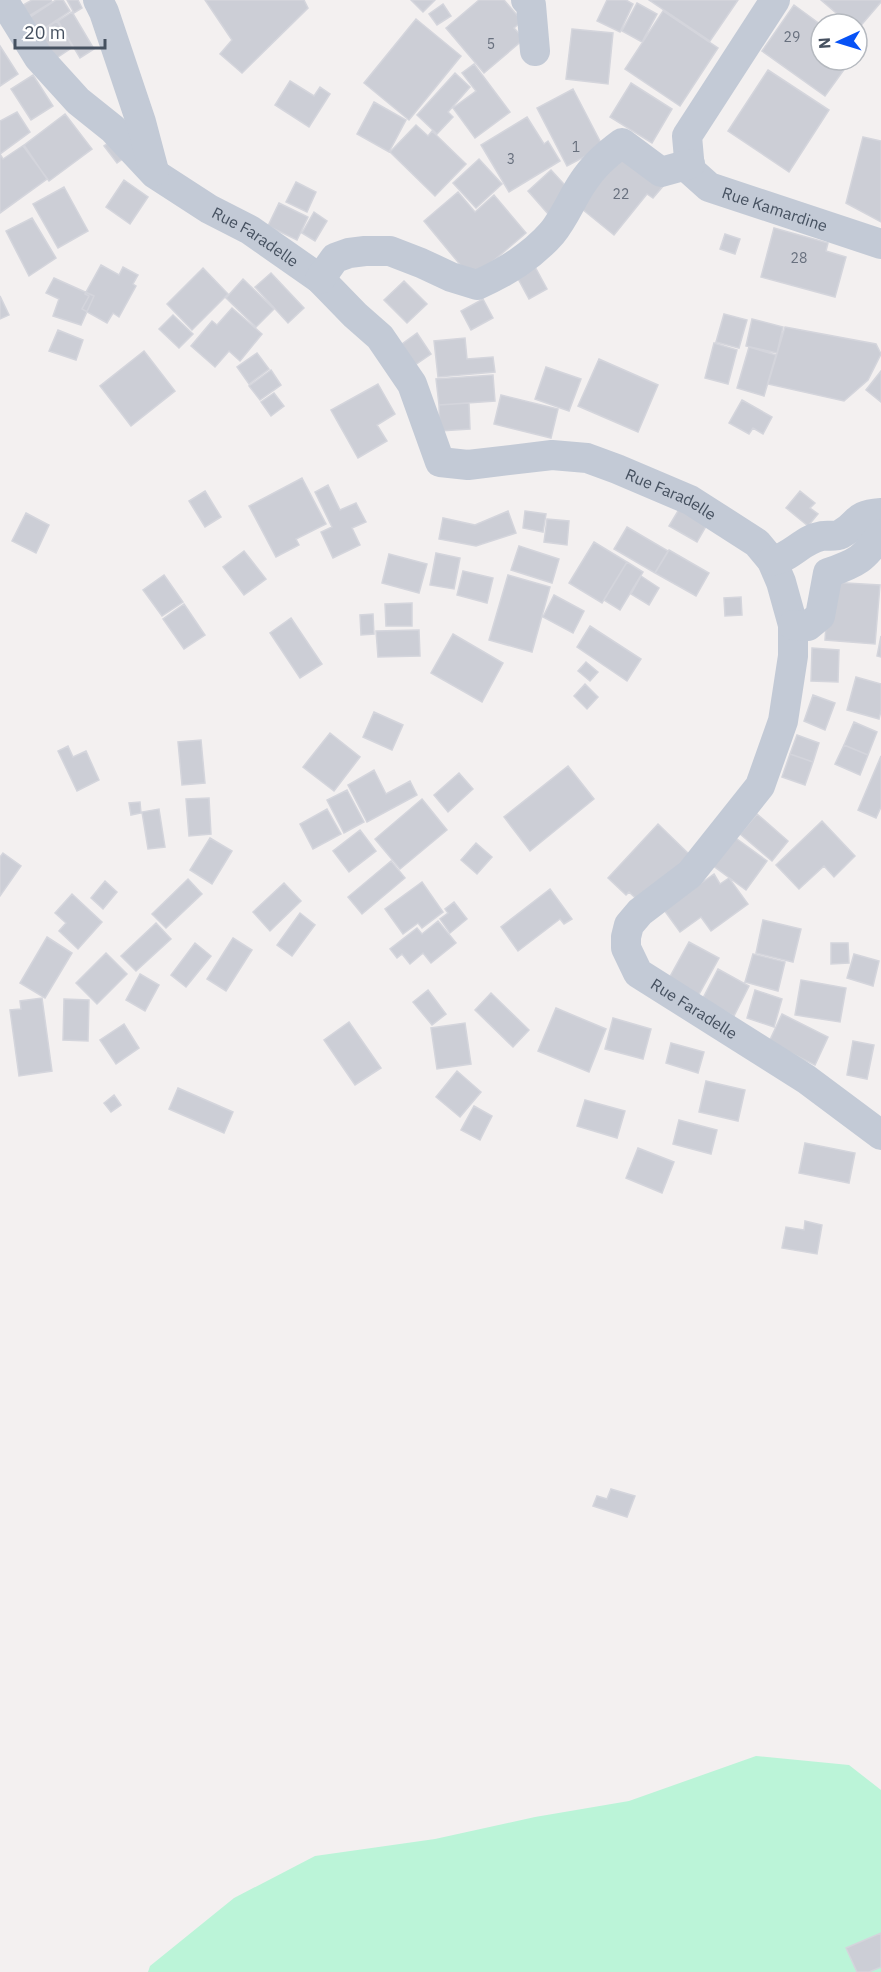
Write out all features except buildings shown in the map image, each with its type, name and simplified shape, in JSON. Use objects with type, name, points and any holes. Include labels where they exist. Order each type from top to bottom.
[{"type":"street","name":"Rue Faradelle","points":[[3,0],[39,58],[78,101],[113,129],[155,174],[209,209],[250,230],[321,279],[380,338],[412,384],[440,462],[468,465],[552,455],[586,458],[690,500],[757,543],[772,561],[794,625],[793,656],[783,721],[760,786],[690,874],[640,912],[629,926],[626,948],[638,973],[806,1079],[881,1135]]},
{"type":"street","points":[[98,0],[141,122],[155,174]]},
{"type":"street","points":[[526,0],[531,4],[536,51]]},
{"type":"street","points":[[321,279],[335,258],[349,253],[390,251],[421,262],[451,277],[477,285],[501,274],[530,255],[553,232],[584,180],[604,156],[622,143],[661,172],[690,164],[687,136],[775,0]]},
{"type":"street","name":"Rue Kamardine","points":[[690,164],[690,170],[710,187],[881,244]]},
{"type":"street","points":[[772,561],[781,559],[799,549],[806,542],[821,536],[840,535],[864,514],[881,513]]},
{"type":"street","points":[[794,625],[808,626],[820,616],[828,573],[850,566],[867,555],[881,534]]},
{"type":"green space","points":[[756,1756],[849,1765],[881,1790],[881,1972],[148,1972],[150,1966],[234,1898],[315,1856],[435,1839],[535,1817],[629,1801]]}]
